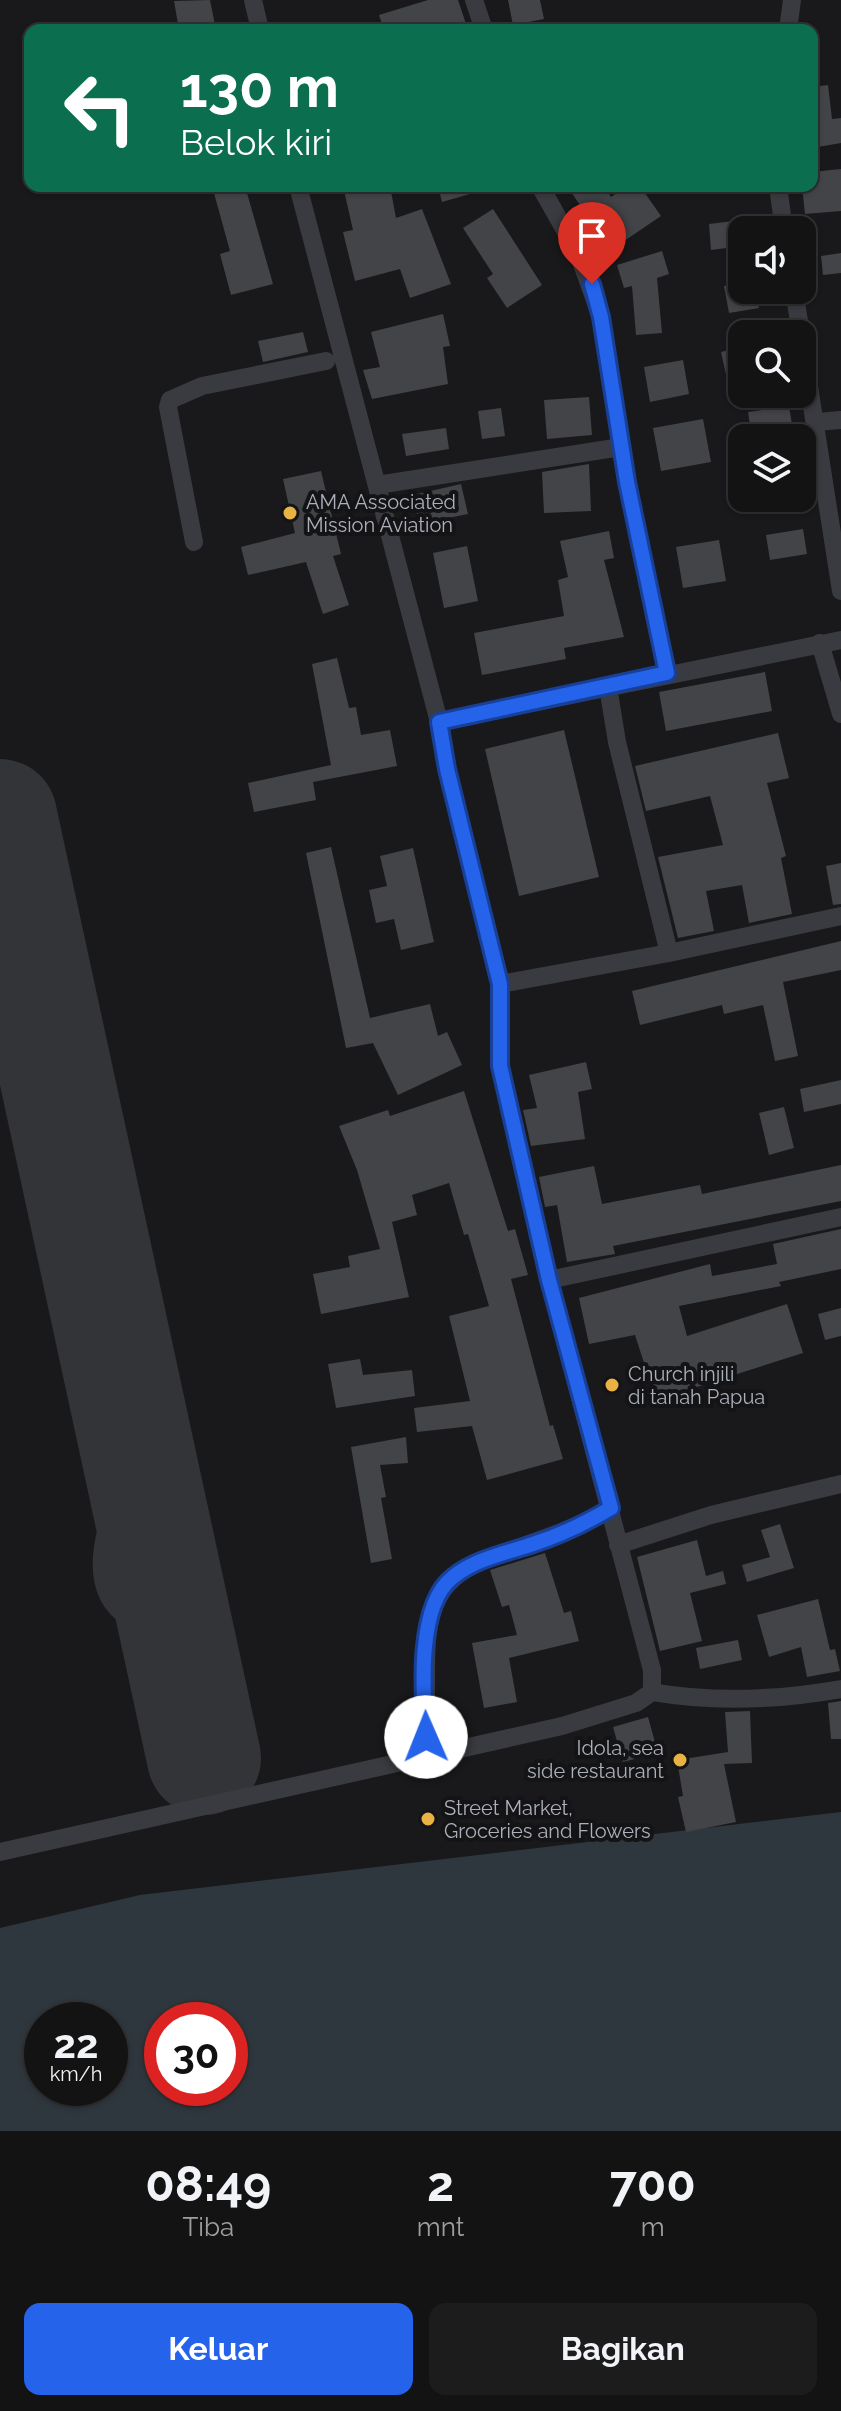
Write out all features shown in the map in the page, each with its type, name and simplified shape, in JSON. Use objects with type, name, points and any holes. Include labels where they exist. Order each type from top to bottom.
[{"type":"street","points":[[253,0],[259,24]]},
{"type":"street","points":[[474,0],[482,24]]},
{"type":"street","points":[[789,24],[792,0]]},
{"type":"street","points":[[300,192],[439,722],[447,769],[500,984],[500,1066],[549,1280],[652,1670],[652,1692]]},
{"type":"street","points":[[543,192],[592,284],[601,317],[621,447],[667,673]]},
{"type":"street","points":[[779,192],[782,216]]},
{"type":"street","points":[[194,542],[168,407],[170,400],[202,386],[326,361]]},
{"type":"street","points":[[814,408],[841,591]]},
{"type":"street","points":[[817,422],[841,420]]},
{"type":"street","points":[[377,485],[621,447]]},
{"type":"street","points":[[439,722],[667,673],[841,640]]},
{"type":"street","points":[[820,643],[841,714]]},
{"type":"street","points":[[608,687],[617,742],[669,953]]},
{"type":"street","points":[[500,984],[669,953],[841,916]]},
{"type":"street","points":[[549,1280],[841,1217]]},
{"type":"street","points":[[582,1526],[618,1540],[841,1484]]},
{"type":"street","points":[[427,1759],[427,1623],[437,1597],[451,1577],[484,1560],[582,1526],[611,1508]]},
{"type":"street","points":[[0,1852],[427,1759],[562,1726],[636,1703],[652,1692],[729,1700],[799,1697],[841,1689]]},
{"type":"shaded area","points":[[841,1812],[841,2131],[0,2131],[0,1928],[140,1895]]},
{"type":"building","points":[[210,0],[215,24],[178,24],[174,1]]},
{"type":"building","points":[[428,0],[458,0],[466,24],[382,24],[379,15]]},
{"type":"building","points":[[508,0],[540,0],[544,19],[513,24]]},
{"type":"building","points":[[828,85],[832,119],[841,118],[841,143],[818,147],[818,86]]},
{"type":"building","points":[[841,169],[841,211],[805,214],[803,192],[818,192],[818,171]]},
{"type":"building","points":[[214,192],[247,192],[273,284],[231,295],[220,254],[230,251]]},
{"type":"building","points":[[344,192],[391,192],[396,218],[422,209],[451,284],[410,298],[400,269],[355,281],[343,232],[353,230]]},
{"type":"building","points":[[440,192],[477,192],[442,202]]},
{"type":"building","points":[[571,192],[608,192],[611,197],[618,192],[644,192],[661,216],[605,254],[580,218],[586,214]]},
{"type":"building","points":[[493,209],[542,285],[507,308],[487,278],[493,274],[463,228]]},
{"type":"building","points":[[728,222],[728,248],[711,250],[709,224]]},
{"type":"building","points":[[662,251],[669,274],[657,278],[662,333],[636,335],[632,286],[624,288],[617,265]]},
{"type":"building","points":[[841,253],[841,273],[823,275],[821,256]]},
{"type":"building","points":[[728,285],[728,304],[758,304],[759,308],[729,313],[724,286]]},
{"type":"building","points":[[443,314],[450,346],[443,347],[448,384],[372,399],[363,370],[380,367],[371,332]]},
{"type":"building","points":[[303,332],[308,352],[263,362],[258,341]]},
{"type":"building","points":[[728,350],[728,383],[721,352]]},
{"type":"building","points":[[683,360],[689,394],[650,402],[644,367]]},
{"type":"building","points":[[589,397],[592,435],[547,439],[544,400]]},
{"type":"building","points":[[501,408],[505,436],[482,439],[478,411]]},
{"type":"building","points":[[789,408],[792,424],[750,424],[748,412]]},
{"type":"building","points":[[703,419],[711,462],[661,471],[653,428]]},
{"type":"building","points":[[446,428],[449,449],[406,456],[402,434]]},
{"type":"building","points":[[589,464],[591,511],[544,513],[542,472]]},
{"type":"building","points":[[321,471],[341,554],[333,556],[349,605],[323,614],[306,562],[248,575],[241,547],[295,533],[283,479]]},
{"type":"building","points":[[461,484],[468,514],[419,524],[413,495]]},
{"type":"building","points":[[803,529],[807,554],[770,560],[766,535]]},
{"type":"building","points":[[609,531],[614,558],[604,560],[624,637],[564,648],[566,659],[482,675],[474,633],[564,616],[558,580],[568,577],[560,541]]},
{"type":"building","points":[[719,540],[726,581],[683,588],[676,547]]},
{"type":"building","points":[[467,546],[478,601],[444,608],[433,553]]},
{"type":"building","points":[[337,658],[349,708],[356,707],[361,735],[390,730],[397,766],[313,782],[316,800],[254,812],[248,783],[331,765],[312,664]]},
{"type":"building","points":[[765,672],[772,711],[666,731],[659,692]]},
{"type":"building","points":[[564,730],[599,877],[519,896],[485,749]]},
{"type":"building","points":[[778,733],[789,778],[767,783],[786,856],[781,858],[792,914],[749,923],[742,885],[706,891],[714,931],[678,938],[658,857],[723,845],[710,796],[646,811],[635,766]]},
{"type":"building","points":[[331,847],[370,1018],[430,1004],[438,1036],[447,1032],[462,1065],[398,1095],[373,1043],[346,1048],[306,853]]},
{"type":"building","points":[[413,848],[434,942],[401,950],[394,919],[376,923],[369,890],[387,886],[380,856]]},
{"type":"building","points":[[841,863],[841,904],[833,905],[826,866]]},
{"type":"building","points":[[841,941],[841,970],[783,982],[798,1056],[775,1061],[763,1005],[724,1014],[722,1005],[640,1025],[632,991]]},
{"type":"building","points":[[586,1062],[592,1089],[578,1092],[585,1139],[531,1146],[523,1110],[537,1108],[529,1075]]},
{"type":"building","points":[[841,1080],[841,1104],[804,1112],[800,1089]]},
{"type":"building","points":[[464,1091],[508,1231],[515,1229],[528,1275],[511,1279],[550,1426],[553,1425],[563,1459],[487,1480],[472,1426],[417,1432],[414,1408],[470,1401],[449,1316],[489,1306],[449,1183],[412,1195],[417,1215],[392,1222],[409,1297],[321,1314],[313,1274],[350,1267],[348,1256],[380,1249],[357,1170],[339,1126],[388,1110],[390,1116]]},
{"type":"building","points":[[784,1107],[794,1148],[769,1155],[759,1113]]},
{"type":"building","points":[[841,1165],[841,1201],[613,1246],[615,1254],[567,1262],[557,1205],[545,1207],[539,1177],[594,1166],[602,1204],[700,1185],[702,1194]]},
{"type":"building","points":[[841,1229],[841,1269],[779,1282],[781,1286],[679,1306],[687,1336],[787,1304],[803,1353],[656,1400],[635,1335],[589,1344],[579,1298],[710,1264],[712,1276],[777,1264],[773,1244]]},
{"type":"building","points":[[841,1308],[841,1336],[825,1340],[818,1314]]},
{"type":"building","points":[[360,1359],[363,1375],[412,1370],[415,1396],[336,1408],[328,1364]]},
{"type":"building","points":[[406,1437],[408,1463],[380,1465],[386,1497],[381,1498],[392,1559],[371,1563],[351,1447]]},
{"type":"building","points":[[780,1524],[794,1568],[747,1582],[742,1565],[770,1557],[761,1530]]},
{"type":"building","points":[[697,1540],[706,1576],[723,1571],[726,1584],[690,1593],[702,1641],[660,1651],[637,1557]]},
{"type":"building","points":[[545,1553],[564,1613],[571,1611],[579,1641],[509,1658],[517,1702],[484,1708],[472,1643],[517,1635],[509,1605],[502,1607],[490,1570]]},
{"type":"building","points":[[818,1599],[830,1650],[835,1649],[840,1671],[807,1677],[801,1647],[769,1657],[757,1615]]},
{"type":"building","points":[[738,1640],[742,1660],[700,1669],[696,1648]]},
{"type":"building","points":[[841,1701],[841,1739],[831,1739],[828,1703]]},
{"type":"building","points":[[750,1711],[752,1763],[724,1764],[736,1822],[686,1832],[678,1797],[683,1796],[677,1760],[728,1752],[725,1712]]},
{"type":"building","points":[[648,1717],[658,1753],[623,1762],[613,1727]]},
{"type":"taxiway","points":[[141,1469],[118,1541],[117,1578],[123,1594],[136,1606],[160,1601],[167,1587]]},
{"type":"runway","points":[[0,816],[204,1758]]},
{"type":"place","name":"AMA Associated Mission Aviation","points":[[290,513]]},
{"type":"place","name":"Church injili di tanah Papua","points":[[612,1385]]},
{"type":"place","name":"Idola, sea side restaurant","points":[[680,1760]]},
{"type":"place","name":"Street Market, Groceries and Flowers","points":[[428,1819]]},
{"type":"route","points":[[426,1737],[427,1623],[437,1597],[451,1577],[484,1560],[582,1526],[611,1508],[549,1280],[500,1066],[500,984],[447,769],[439,722],[667,673],[627,482],[601,317],[592,284]]}]
